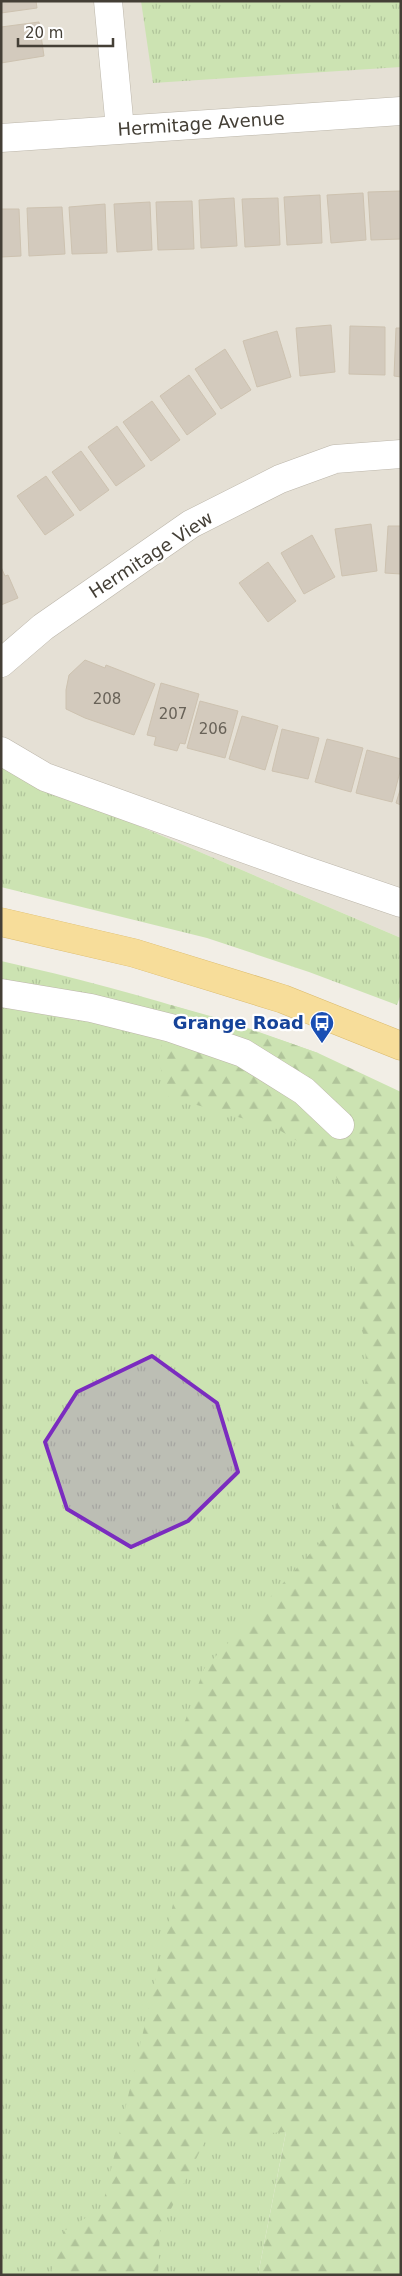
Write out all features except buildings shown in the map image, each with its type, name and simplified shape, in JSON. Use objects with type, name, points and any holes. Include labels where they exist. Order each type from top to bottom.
[{"type":"main road","points":[[1,922],[134,953],[284,999],[401,1046]]},
{"type":"street","points":[[108,1],[120,129]]},
{"type":"street","name":"Hermitage Avenue","points":[[1,138],[401,111]]},
{"type":"street","name":"Hermitage View","points":[[1,663],[43,627],[191,524],[280,479],[335,459],[401,454]]},
{"type":"street","points":[[1,752],[45,777],[300,869],[401,903]]},
{"type":"street","points":[[1,993],[91,1008],[171,1028],[243,1053],[304,1091],[340,1125]]},
{"type":"highlighted area","points":[[152,1356],[217,1403],[238,1472],[188,1521],[131,1547],[67,1509],[45,1442],[77,1392]]},
{"type":"shaded area","points":[[1,1],[401,1],[401,938],[1,767]]},
{"type":"green space","points":[[141,1],[401,1],[401,67],[153,83]]},
{"type":"green space","points":[[1,767],[401,938],[401,994],[397,1005],[309,972],[207,938],[1,887]]},
{"type":"green space","points":[[1,961],[161,1002],[240,1026],[318,1053],[401,1272],[401,1543],[258,2275],[1,2275]]},
{"type":"green space","points":[[171,1005],[228,1021],[318,1053],[401,1092],[401,2275],[258,2275],[286,2132],[207,2137],[160,2231],[158,2275],[50,2275],[64,2231],[102,2208],[177,1887],[180,1735],[204,1669],[330,1532],[368,1372],[351,1237],[333,1163],[276,1128],[166,1096],[159,1059]]},
{"type":"place","name":"Grange Road","points":[[322,1044]]}]
